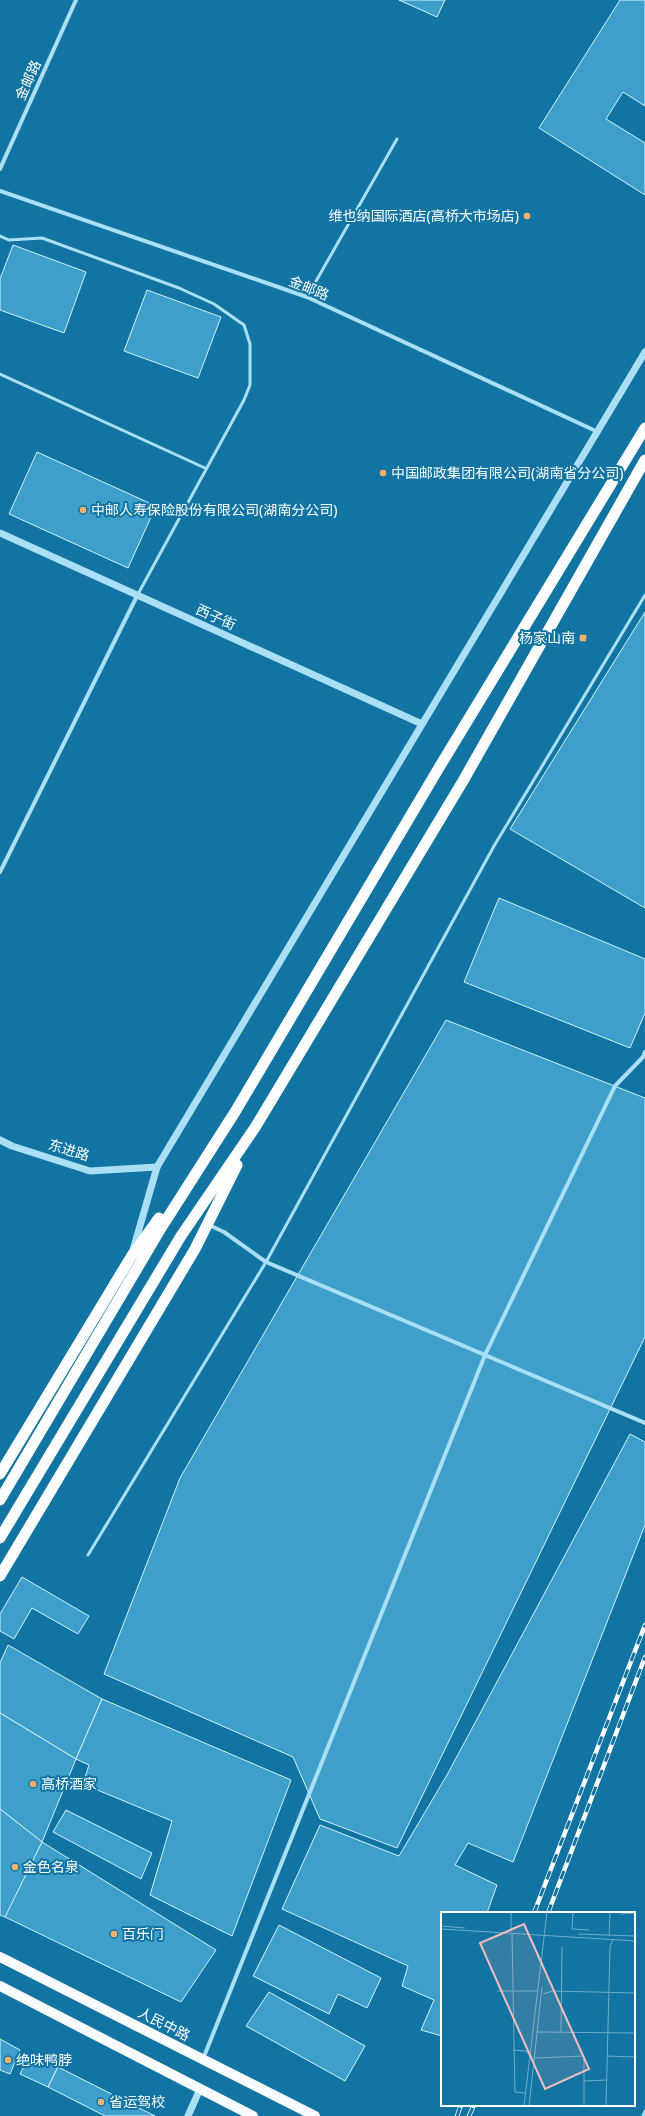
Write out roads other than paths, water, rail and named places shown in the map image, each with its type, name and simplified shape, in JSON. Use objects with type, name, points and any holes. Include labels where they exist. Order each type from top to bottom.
[{"type":"highway","points":[[0,1500],[161,1228],[235,1112],[440,766],[645,428]]},
{"type":"highway","points":[[0,1538],[181,1236],[256,1126],[463,780],[645,460]]},
{"type":"highway","points":[[0,1474],[131,1256],[235,1112]]},
{"type":"highway","points":[[0,1576],[195,1249],[256,1126]]},
{"type":"main road","name":"人民中路","points":[[0,1957],[315,2116]]},
{"type":"main road","points":[[0,1986],[253,2116]]},
{"type":"street","name":"金邮路","points":[[0,168],[76,0]]},
{"type":"street","name":"金邮路","points":[[0,191],[307,297],[598,432]]},
{"type":"street","points":[[131,1256],[157,1167],[645,352]]},
{"type":"street","name":"西子街","points":[[0,533],[422,724]]},
{"type":"street","points":[[0,872],[137,596]]},
{"type":"street","points":[[203,2059],[485,1355],[615,1086],[645,1052]]},
{"type":"street","name":"东进路","points":[[0,1140],[12,1146],[90,1171],[157,1167]]},
{"type":"street","points":[[207,1224],[224,1232],[266,1262],[645,1423]]},
{"type":"street","points":[[188,2116],[200,2089]]},
{"type":"lane","points":[[307,297],[397,139]]},
{"type":"lane","points":[[0,236],[9,240],[42,238],[179,288],[214,304],[244,325],[250,344],[250,385],[244,400],[137,596]]},
{"type":"lane","points":[[0,374],[206,468]]},
{"type":"lane","points":[[88,1555],[266,1262],[494,846],[645,595]]},
{"type":"lane","points":[[643,2116],[645,2111]]},
{"type":"railway","points":[[534,1912],[645,1625]]},
{"type":"railway","points":[[548,1912],[645,1657]]},
{"type":"railway","points":[[457,2116],[461,2106]]},
{"type":"railway","points":[[469,2116],[474,2106]]},
{"type":"place","name":"维也纳国际酒店(高桥大市场店)","points":[[527,216]]},
{"type":"place","name":"中国邮政集团有限公司(湖南省分公司)","points":[[383,473]]},
{"type":"place","name":"中邮人寿保险股份有限公司(湖南分公司)","points":[[83,510]]},
{"type":"place","name":"杨家山南","points":[[583,638]]},
{"type":"place","name":"高桥酒家","points":[[33,1784]]},
{"type":"place","name":"金色名泉","points":[[15,1867]]},
{"type":"place","name":"百乐门","points":[[114,1934]]},
{"type":"place","name":"绝味鸭脖","points":[[8,2060]]},
{"type":"place","name":"省运驾校","points":[[101,2102]]}]
